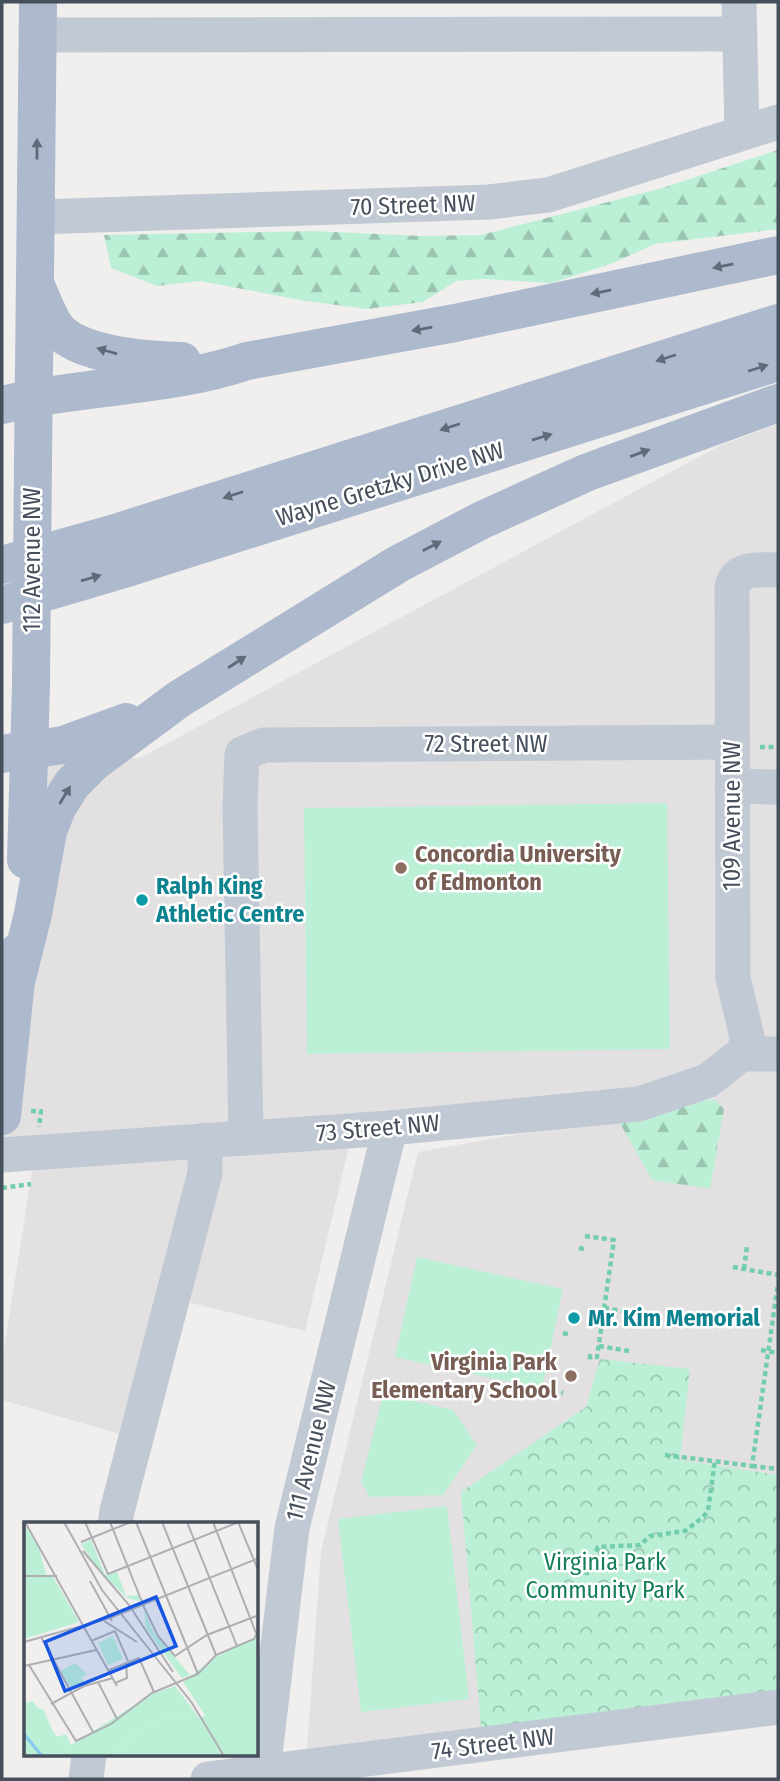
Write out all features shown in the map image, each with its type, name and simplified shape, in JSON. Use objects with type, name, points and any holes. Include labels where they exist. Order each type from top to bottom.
[{"type":"main road","name":"112 Avenue NW","points":[[2,1116],[24,900],[16,753],[31,684],[33,461],[17,401],[36,286],[38,18]]},
{"type":"main road","points":[[17,401],[216,372],[247,361],[466,321],[778,255]]},
{"type":"main road","points":[[36,286],[58,331],[84,345],[140,360],[247,361]]},
{"type":"main road","name":"Wayne Gretzky Drive NW","points":[[2,565],[115,533],[778,323]]},
{"type":"main road","name":"Wayne Gretzky Drive NW","points":[[2,605],[778,362]]},
{"type":"main road","points":[[16,978],[33,914],[48,831],[57,808],[72,784],[94,762],[179,699],[398,564],[482,520],[588,472],[778,403]]},
{"type":"main road","points":[[16,753],[90,737],[179,699]]},
{"type":"street","points":[[38,18],[740,18],[742,133]]},
{"type":"street","name":"70 Street NW","points":[[37,217],[489,202],[548,195],[778,122]]},
{"type":"street","name":"109 Avenue NW","points":[[742,1054],[748,1041],[733,978],[732,587],[736,576],[745,571],[778,570]]},
{"type":"street","name":"72 Street NW","points":[[246,1138],[240,806],[242,754],[264,746],[732,742]]},
{"type":"street","points":[[732,786],[778,787]]},
{"type":"street","points":[[742,1054],[778,1054]]},
{"type":"street","name":"73 Street NW","points":[[2,1155],[390,1128],[639,1104],[707,1081],[742,1054]]},
{"type":"street","name":"111 Avenue NW","points":[[262,1776],[292,1528],[390,1128]]},
{"type":"street","points":[[116,1522],[205,1173],[205,1140]]},
{"type":"street","name":"74 Street NW","points":[[208,1779],[262,1776],[778,1707]]},
{"type":"street","points":[[86,1779],[89,1756]]},
{"type":"path","points":[[585,1236],[614,1240],[604,1294],[597,1357],[590,1356],[590,1361]]},
{"type":"path","points":[[747,1246],[748,1278]]},
{"type":"path","points":[[733,1267],[778,1275]]},
{"type":"path","points":[[752,1466],[778,1283]]},
{"type":"path","points":[[600,1302],[600,1297],[604,1294]]},
{"type":"path","points":[[604,1308],[634,1313]]},
{"type":"path","points":[[564,1333],[571,1335]]},
{"type":"path","points":[[598,1346],[629,1351]]},
{"type":"path","points":[[761,1350],[778,1353]]},
{"type":"path","points":[[553,1391],[563,1393]]},
{"type":"path","points":[[665,1455],[778,1469]]},
{"type":"path","points":[[586,1575],[598,1547],[640,1545],[650,1536],[685,1531],[703,1517],[708,1511],[715,1460]]},
{"type":"shaded area","name":"Concordia University of Edmonton","points":[[778,424],[778,1691],[307,1750],[321,1551],[418,1152],[714,1099],[707,1081],[353,1130],[305,1331],[163,1296],[127,1436],[2,1400],[2,1361],[35,1153],[2,1155],[2,1116],[31,752],[140,758],[721,445]]},
{"type":"green space","points":[[778,150],[778,229],[655,244],[613,263],[552,283],[484,279],[456,281],[423,302],[367,309],[306,301],[200,281],[157,286],[111,268],[104,235],[314,231],[421,236],[481,235],[662,188]]},
{"type":"green space","points":[[667,803],[670,1049],[307,1054],[304,808]]},
{"type":"green space","points":[[714,1099],[724,1109],[710,1189],[652,1180],[616,1116]]},
{"type":"green space","points":[[417,1257],[563,1289],[542,1389],[395,1357]]},
{"type":"green space","name":"Virginia Park Community Park","points":[[600,1359],[690,1369],[680,1460],[778,1475],[778,1691],[481,1728],[461,1492],[586,1407]]},
{"type":"green space","points":[[383,1394],[453,1410],[477,1445],[443,1495],[370,1497],[361,1482]]},
{"type":"green space","points":[[447,1506],[469,1699],[361,1712],[338,1519]]},
{"type":"place","name":"Concordia University of Edmonton","points":[[401,868]]},
{"type":"place","name":"Ralph King Athletic Centre","points":[[142,900]]},
{"type":"place","name":"Mr. Kim Memorial","points":[[574,1318]]},
{"type":"place","name":"Virginia Park Elementary School","points":[[571,1376]]}]
